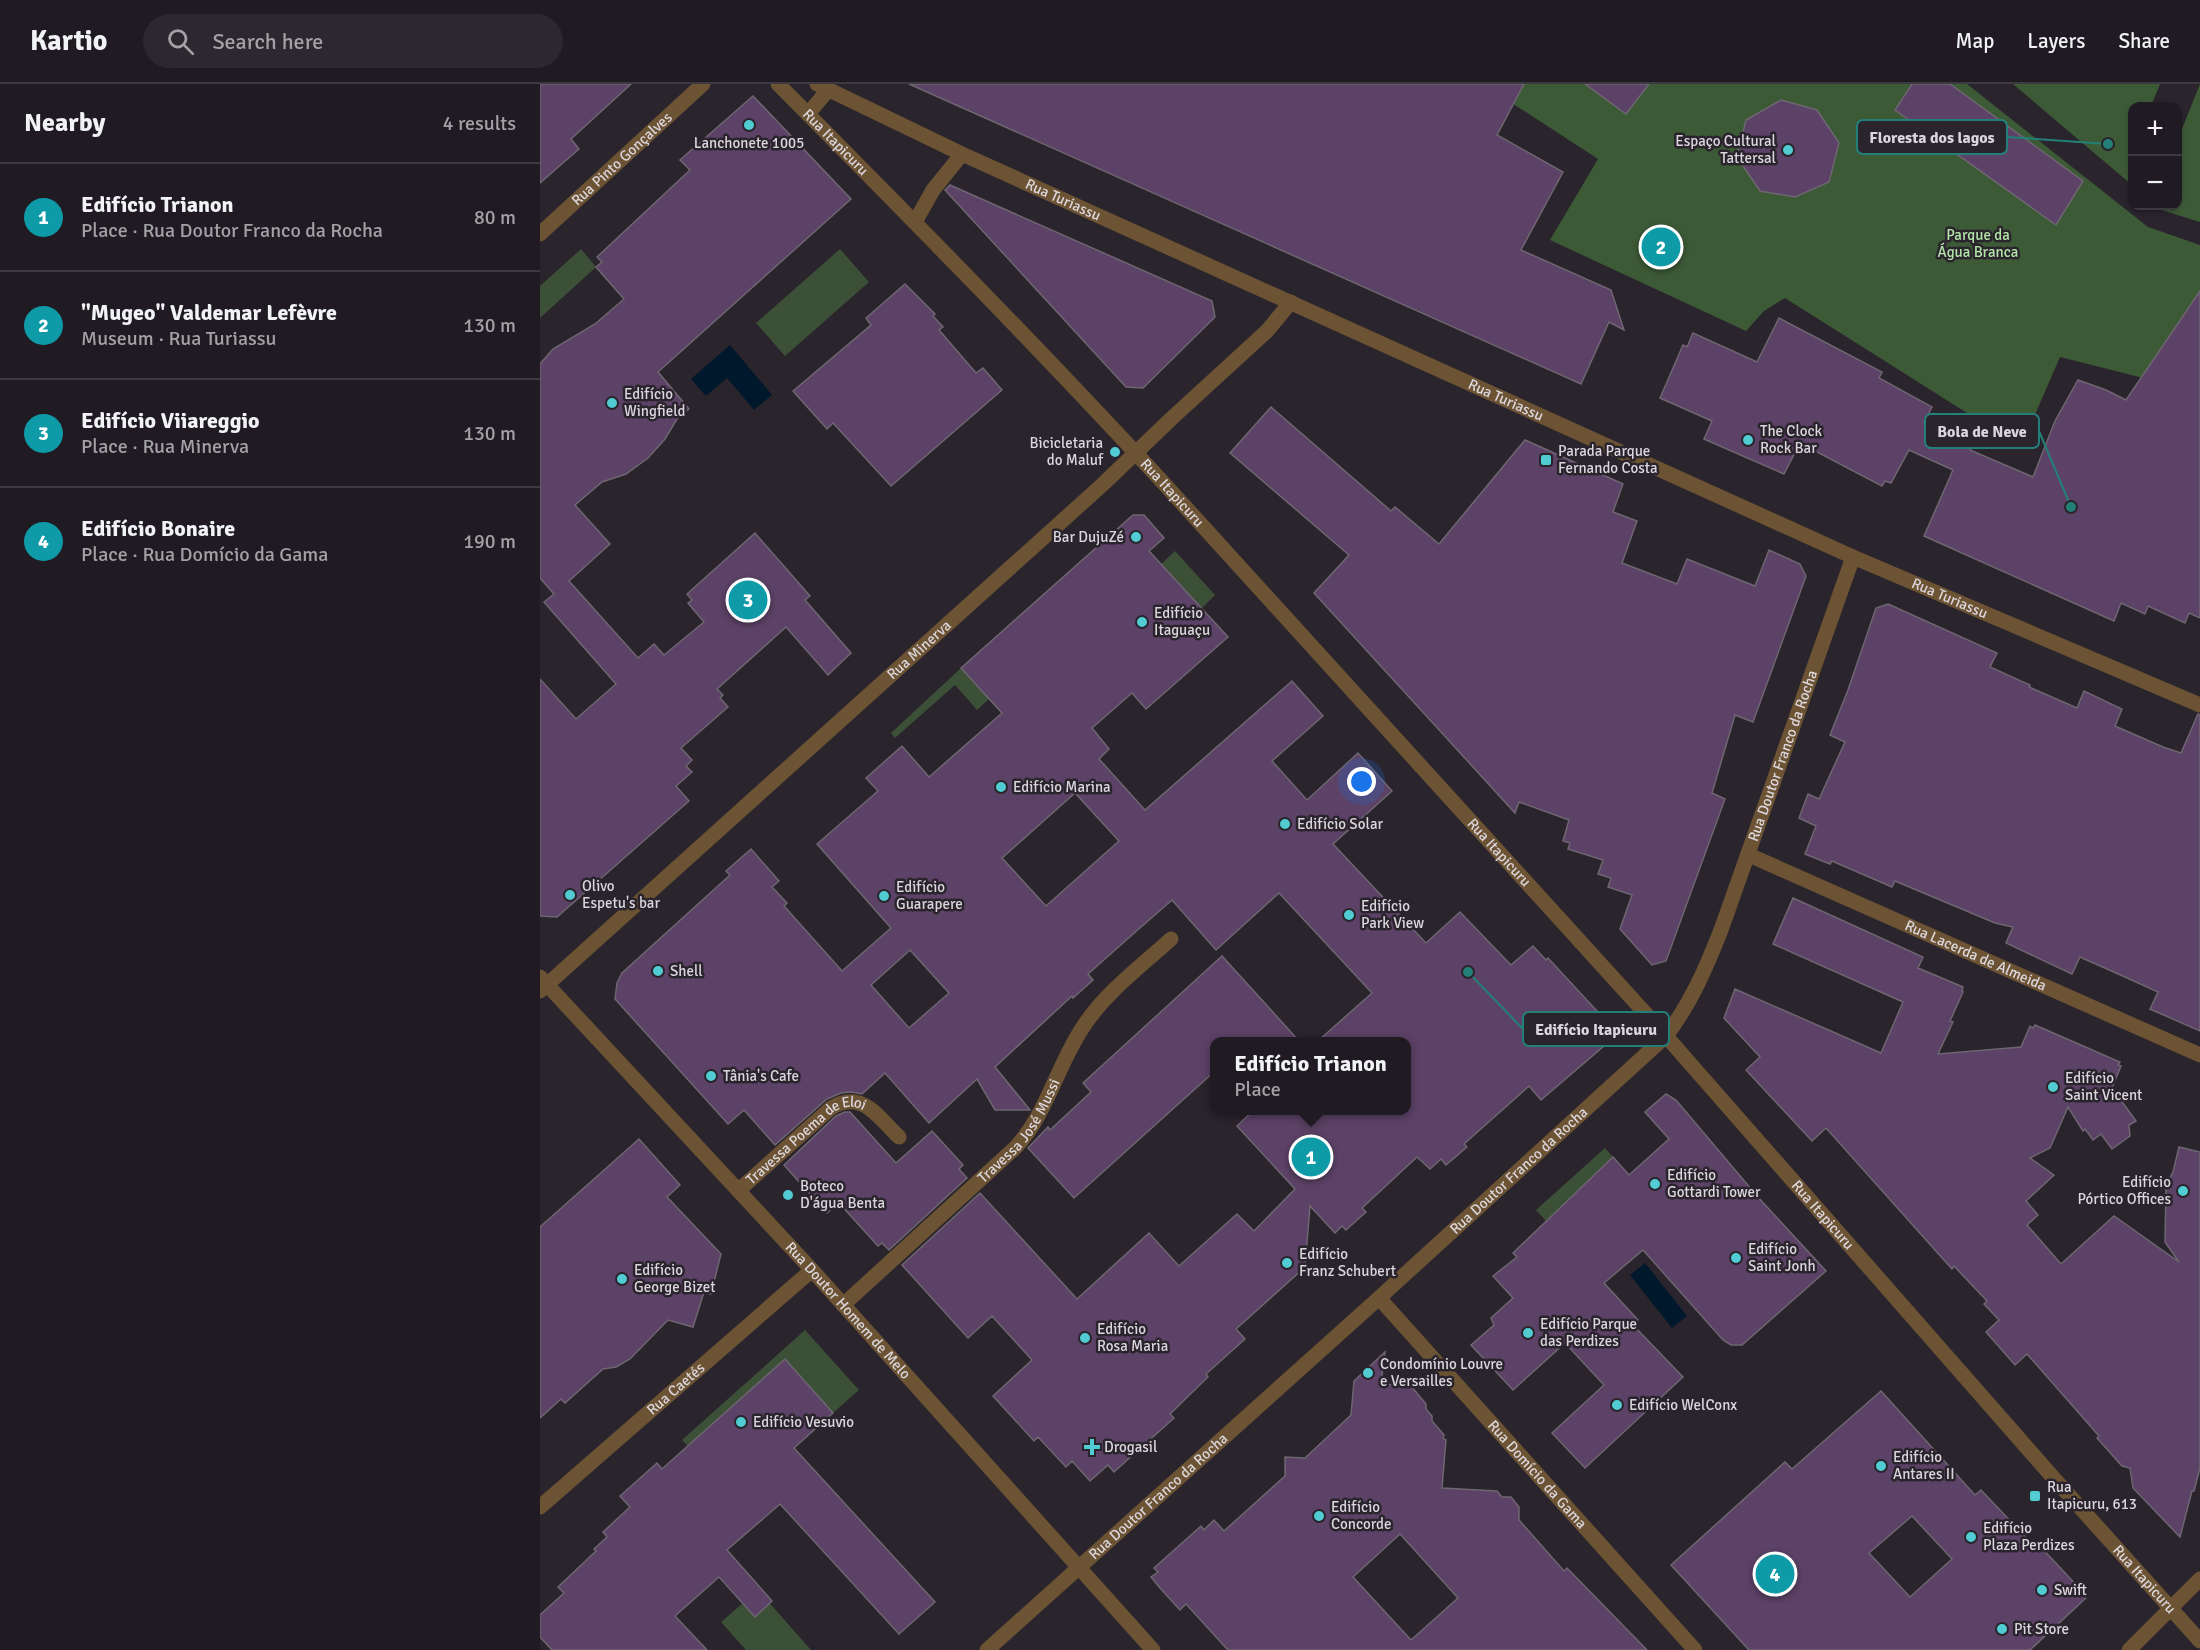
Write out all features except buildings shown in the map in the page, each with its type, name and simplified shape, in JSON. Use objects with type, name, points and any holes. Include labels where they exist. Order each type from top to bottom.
[{"type":"street","name":"Rua Pinto Gonçalves","points":[[540,234],[703,84]]},
{"type":"street","name":"Rua Itapicuru","points":[[778,84],[915,222],[1136,453],[1666,1036],[2200,1641]]},
{"type":"street","points":[[808,114],[823,87]]},
{"type":"street","name":"Rua Turiassu","points":[[823,87],[962,154],[1852,557],[2200,705]]},
{"type":"street","points":[[915,222],[933,190],[962,154]]},
{"type":"street","name":"Rua Minerva","points":[[542,984],[1092,494],[1267,331],[1290,302]]},
{"type":"street","name":"Rua Doutor Franco da Rocha","points":[[987,1650],[1379,1298],[1666,1036],[1683,1014],[1703,976],[1749,855],[1852,557]]},
{"type":"street","name":"Rua Lacerda de Almeida","points":[[1749,855],[2200,1055]]},
{"type":"street","name":"Travessa José Mussi","points":[[843,1305],[1029,1132],[1083,1026],[1114,991],[1171,939]]},
{"type":"street","name":"Rua Doutor Homem de Melo","points":[[542,984],[812,1270],[1153,1650]]},
{"type":"street","name":"Travessa Poema de Eloi","points":[[738,1190],[831,1108],[846,1100],[862,1103],[899,1137]]},
{"type":"street","name":"Rua Caetés","points":[[540,1507],[812,1270]]},
{"type":"street","name":"Rua Domício da Gama","points":[[1379,1298],[1695,1650]]},
{"type":"street","points":[[2129,1650],[2200,1579]]},
{"type":"green space","name":"Parque da Água Branca","points":[[1492,84],[1967,84],[2148,227],[2200,245],[2200,409],[2167,384],[2060,357],[2021,447],[1785,298],[1764,311],[1746,331],[1550,240],[1598,159],[1495,92]]},
{"type":"green space","points":[[2013,84],[2160,84],[2153,102],[2128,102],[2128,182]]},
{"type":"green space","points":[[2200,84],[2200,222],[2162,210],[2182,210],[2182,129]]},
{"type":"green space","points":[[581,249],[596,267],[540,318],[540,286]]},
{"type":"green space","points":[[840,249],[869,282],[785,356],[756,323]]},
{"type":"green space","points":[[1175,551],[1215,595],[1197,613],[1190,595],[1173,577],[1165,578],[1157,568]]},
{"type":"green space","points":[[961,668],[989,699],[977,710],[955,685],[895,738],[891,733]]},
{"type":"green space","points":[[1605,1148],[1613,1157],[1546,1221],[1536,1210]]},
{"type":"green space","points":[[805,1330],[859,1390],[833,1413],[785,1359],[688,1446],[682,1440]]},
{"type":"green space","points":[[758,1590],[811,1650],[746,1650],[721,1622]]},
{"type":"water","points":[[730,345],[772,395],[754,410],[727,378],[706,396],[691,379]]},
{"type":"water","points":[[1645,1263],[1687,1316],[1672,1328],[1630,1275]]},
{"type":"place","name":"Lanchonete 1005","points":[[749,125]]},
{"type":"place","name":"Floresta dos lagos","points":[[2108,144]]},
{"type":"place","name":"Espaço Cultural Tattersal","points":[[1788,150]]},
{"type":"place","name":"\"Mugeo\" Valdemar Lefèvre","points":[[1661,247]]},
{"type":"place","name":"Edifício Wingfield","points":[[612,403]]},
{"type":"place","name":"The Clock Rock Bar","points":[[1748,440]]},
{"type":"place","name":"Bicicletaria do Maluf","points":[[1115,452]]},
{"type":"place","name":"Parada Parque Fernando Costa","points":[[1546,460]]},
{"type":"place","name":"Bola de Neve","points":[[2071,507]]},
{"type":"place","name":"Bar DujuZé","points":[[1136,537]]},
{"type":"place","name":"Edifício Viiareggio","points":[[748,600]]},
{"type":"place","name":"Edifício Itaguaçu","points":[[1142,622]]},
{"type":"place","name":"Edifício Marina","points":[[1001,787]]},
{"type":"place","name":"Edifício Solar","points":[[1285,824]]},
{"type":"place","name":"Olivo Espetu's bar","points":[[570,895]]},
{"type":"place","name":"Edifício Guarapere","points":[[884,896]]},
{"type":"place","name":"Edifício Park View","points":[[1349,915]]},
{"type":"place","name":"Shell","points":[[658,971]]},
{"type":"place","name":"Edifício Itapicuru","points":[[1468,972]]},
{"type":"place","name":"Tânia's Cafe","points":[[711,1076]]},
{"type":"place","name":"Edifício Saint Vicent","points":[[2053,1087]]},
{"type":"place","name":"Edifício Trianon","points":[[1311,1157]]},
{"type":"place","name":"Edifício Gottardi Tower","points":[[1655,1184]]},
{"type":"place","name":"Edifício Pórtico Offices","points":[[2183,1191]]},
{"type":"place","name":"Boteco D'água Benta","points":[[788,1195]]},
{"type":"place","name":"Edifício Saint Jonh","points":[[1736,1258]]},
{"type":"place","name":"Edifício Franz Schubert","points":[[1287,1263]]},
{"type":"place","name":"Edifício George Bizet","points":[[622,1279]]},
{"type":"place","name":"Edifício Parque das Perdizes","points":[[1528,1333]]},
{"type":"place","name":"Edifício Rosa Maria","points":[[1085,1338]]},
{"type":"place","name":"Condomínio Louvre e Versailles","points":[[1368,1373]]},
{"type":"place","name":"Edifício WelConx","points":[[1617,1405]]},
{"type":"place","name":"Edifício Vesuvio","points":[[741,1422]]},
{"type":"place","name":"Drogasil","points":[[1092,1447]]},
{"type":"place","name":"Edifício Antares II","points":[[1881,1466]]},
{"type":"place","name":"Rua Itapicuru, 613","points":[[2035,1496]]},
{"type":"place","name":"Edifício Concorde","points":[[1319,1516]]},
{"type":"place","name":"Edifício Plaza Perdizes","points":[[1971,1537]]},
{"type":"place","name":"Edifício Bonaire","points":[[1775,1574]]},
{"type":"place","name":"Swift","points":[[2042,1590]]},
{"type":"place","name":"Pit Store","points":[[2002,1629]]}]
